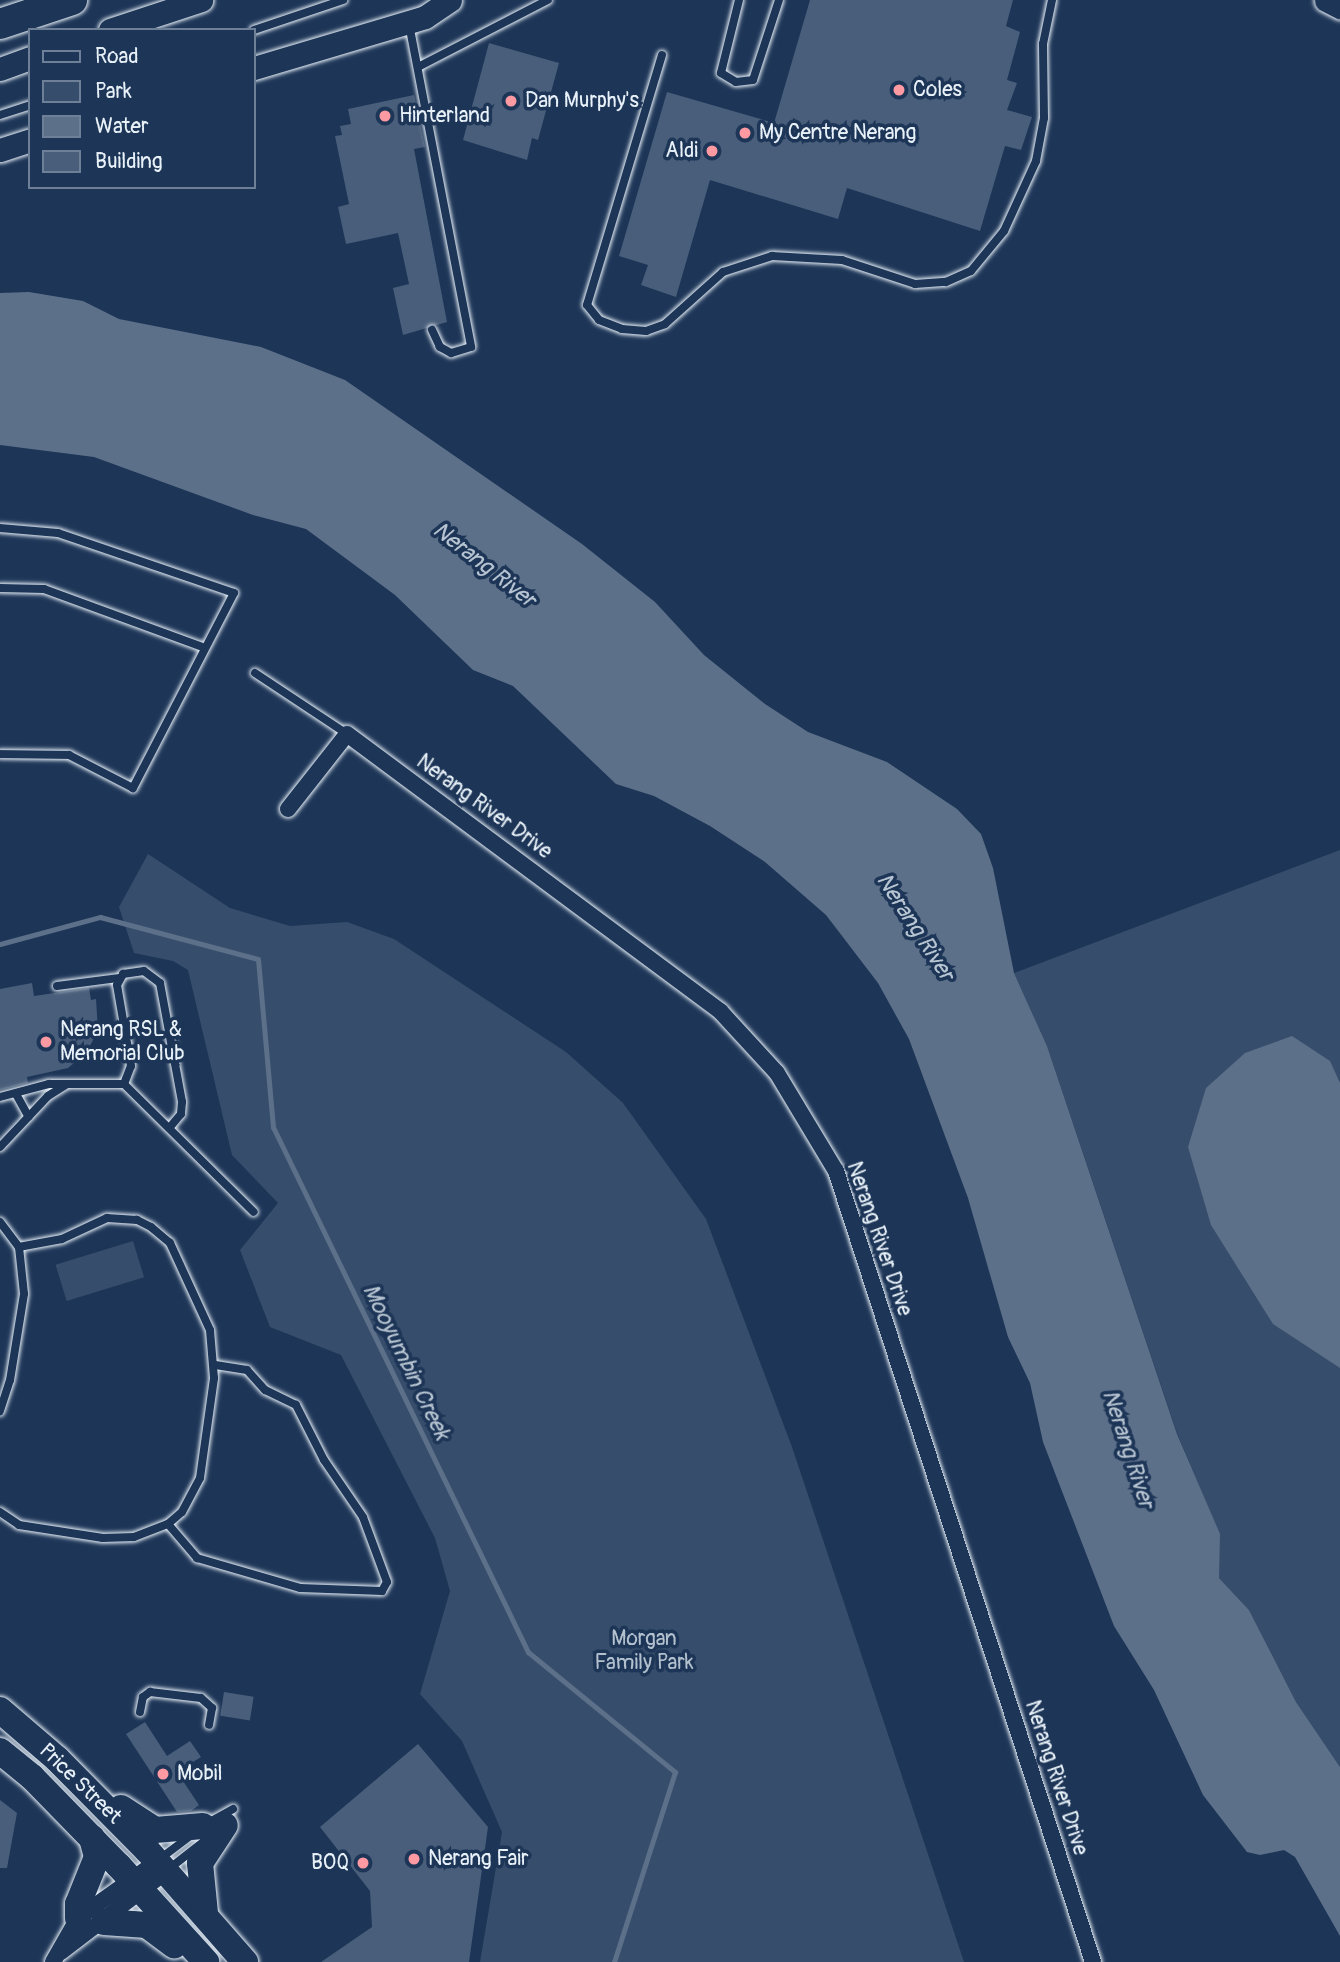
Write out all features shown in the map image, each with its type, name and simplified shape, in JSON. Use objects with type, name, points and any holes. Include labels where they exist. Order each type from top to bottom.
[{"type":"highway","points":[[0,24],[72,0]]},
{"type":"main road","points":[[116,28],[201,0]]},
{"type":"main road","points":[[256,67],[411,10],[426,0]]},
{"type":"main road","points":[[411,10],[434,13],[450,0]]},
{"type":"main road","points":[[1326,0],[1340,7]]},
{"type":"main road","points":[[0,69],[28,59]]},
{"type":"main road","points":[[0,150],[28,141]]},
{"type":"main road","name":"Price Street","points":[[0,1710],[57,1759],[162,1866],[245,1962]]},
{"type":"main road","name":"Price Street","points":[[0,1751],[92,1838],[206,1962]]},
{"type":"main road","points":[[57,1759],[93,1779],[127,1814],[155,1830],[214,1825],[200,1863],[205,1913]]},
{"type":"main road","points":[[78,1918],[78,1904],[97,1857],[92,1838]]},
{"type":"main road","points":[[104,1922],[137,1922],[157,1929],[189,1962]]},
{"type":"street","points":[[288,809],[347,734]]},
{"type":"street","name":"Nerang River Drive","points":[[347,734],[720,1011],[777,1073],[836,1171],[1093,1962]]},
{"type":"street","points":[[57,1957],[104,1922],[137,1886],[162,1866]]},
{"type":"street","points":[[57,1957],[68,1929],[78,1918],[137,1886]]},
{"type":"lane","points":[[256,29],[343,0]]},
{"type":"lane","points":[[418,67],[548,0]]},
{"type":"lane","points":[[739,0],[721,73],[736,82],[753,80],[779,0]]},
{"type":"lane","points":[[662,55],[587,304],[599,320],[622,329],[646,331],[665,324],[723,272],[772,256],[842,260],[915,284],[946,282],[971,271],[1004,231],[1036,161],[1044,118],[1042,44],[1052,0]]},
{"type":"lane","points":[[411,10],[418,67],[471,347],[451,353],[440,346],[432,330]]},
{"type":"lane","points":[[0,115],[28,106]]},
{"type":"lane","points":[[0,528],[58,533],[234,593],[133,788],[69,755],[0,754]]},
{"type":"lane","points":[[0,588],[44,589],[205,648]]},
{"type":"lane","points":[[255,673],[347,734]]},
{"type":"lane","points":[[57,986],[119,978],[144,971],[160,983],[182,1108],[170,1127]]},
{"type":"lane","points":[[119,978],[131,1066],[124,1084]]},
{"type":"lane","points":[[0,1147],[67,1084]]},
{"type":"lane","points":[[0,1097],[67,1084],[124,1084],[254,1212]]},
{"type":"lane","points":[[16,1094],[29,1117]]},
{"type":"lane","points":[[0,1512],[19,1525],[103,1538],[134,1537],[168,1524],[182,1512],[200,1478],[215,1365],[210,1330],[185,1275],[170,1243],[151,1227],[137,1220],[107,1218],[62,1239],[19,1247]]},
{"type":"lane","points":[[0,1222],[19,1247],[24,1294],[10,1380],[0,1411]]},
{"type":"lane","points":[[168,1524],[197,1558],[300,1588],[382,1591],[387,1582],[363,1517],[324,1460],[296,1405],[265,1390],[247,1370],[215,1365]]},
{"type":"lane","points":[[140,1712],[143,1697],[150,1692],[201,1698],[212,1708],[209,1725]]},
{"type":"lane","points":[[162,1866],[214,1825]]},
{"type":"lane","points":[[162,1866],[214,1825]]},
{"type":"green space","points":[[1340,850],[1340,1767],[1296,1702],[1249,1610],[1219,1578],[1219,1534],[1177,1433],[1047,1046],[1014,973]]},
{"type":"green space","name":"Morgan Family Park","points":[[148,854],[230,908],[290,926],[347,922],[394,939],[566,1052],[623,1103],[706,1219],[792,1447],[964,1962],[480,1962],[502,1832],[462,1741],[420,1694],[450,1591],[435,1538],[341,1355],[270,1327],[240,1250],[278,1203],[232,1155],[188,970],[173,961],[134,953],[119,907]]},
{"type":"green space","points":[[133,1241],[144,1277],[67,1301],[56,1265]]},
{"type":"water","name":"Nerang River","points":[[29,292],[83,301],[119,319],[261,347],[345,380],[582,544],[655,602],[704,655],[765,704],[808,732],[887,762],[957,809],[981,834],[993,868],[1014,973],[1047,1046],[1177,1434],[1220,1534],[1219,1578],[1249,1610],[1296,1702],[1340,1767],[1340,1936],[1295,1857],[1284,1850],[1260,1855],[1247,1852],[1203,1795],[1154,1690],[1114,1626],[1043,1442],[1030,1383],[1008,1337],[968,1198],[909,1039],[878,983],[826,915],[765,862],[710,826],[654,796],[616,784],[513,686],[473,670],[395,595],[306,529],[253,515],[94,457],[0,445],[0,293]]},
{"type":"water","points":[[1292,1036],[1330,1061],[1340,1083],[1340,1368],[1273,1324],[1211,1225],[1188,1147],[1206,1088],[1245,1053]]},
{"type":"building","points":[[810,0],[1013,0],[1006,26],[1020,32],[1007,80],[1017,83],[1007,110],[1032,117],[1021,150],[1005,146],[980,231],[847,188],[838,219],[710,180],[676,297],[641,285],[648,265],[619,256],[667,92],[774,123]]},
{"type":"building","name":"Dan Murphy's","points":[[489,43],[559,63],[538,140],[532,138],[527,160],[463,140]]},
{"type":"building","points":[[414,95],[425,147],[414,149],[447,322],[403,335],[393,288],[409,284],[398,233],[346,244],[338,207],[349,204],[335,136],[342,135],[340,126],[351,124],[348,109]]},
{"type":"building","name":"Nerang RSL & Memorial Club","points":[[32,983],[34,996],[89,988],[91,1000],[96,999],[98,1031],[86,1053],[68,1068],[27,1077],[28,1083],[0,1090],[0,989]]},
{"type":"building","points":[[224,1692],[254,1697],[250,1720],[220,1716]]},
{"type":"building","points":[[145,1722],[167,1756],[190,1741],[201,1757],[177,1772],[199,1805],[191,1811],[177,1812],[126,1734]]},
{"type":"building","name":"Nerang Fair","points":[[418,1744],[488,1827],[469,1962],[321,1962],[372,1927],[370,1891],[320,1827]]},
{"type":"building","points":[[0,1800],[17,1813],[7,1868],[0,1868]]},
{"type":"waterway","name":"Mooyumbin Creek","points":[[0,944],[100,917],[258,959],[273,1127],[528,1652],[675,1772],[614,1962]]},
{"type":"place","name":"Coles","points":[[899,90]]},
{"type":"place","name":"Dan Murphy's","points":[[511,101]]},
{"type":"place","name":"Hinterland","points":[[385,116]]},
{"type":"place","name":"My Centre Nerang","points":[[745,133]]},
{"type":"place","name":"Aldi","points":[[712,151]]},
{"type":"place","name":"Nerang RSL & Memorial Club","points":[[46,1042]]},
{"type":"place","name":"Mobil","points":[[163,1774]]},
{"type":"place","name":"Nerang Fair","points":[[414,1859]]},
{"type":"place","name":"BOQ","points":[[363,1863]]}]
